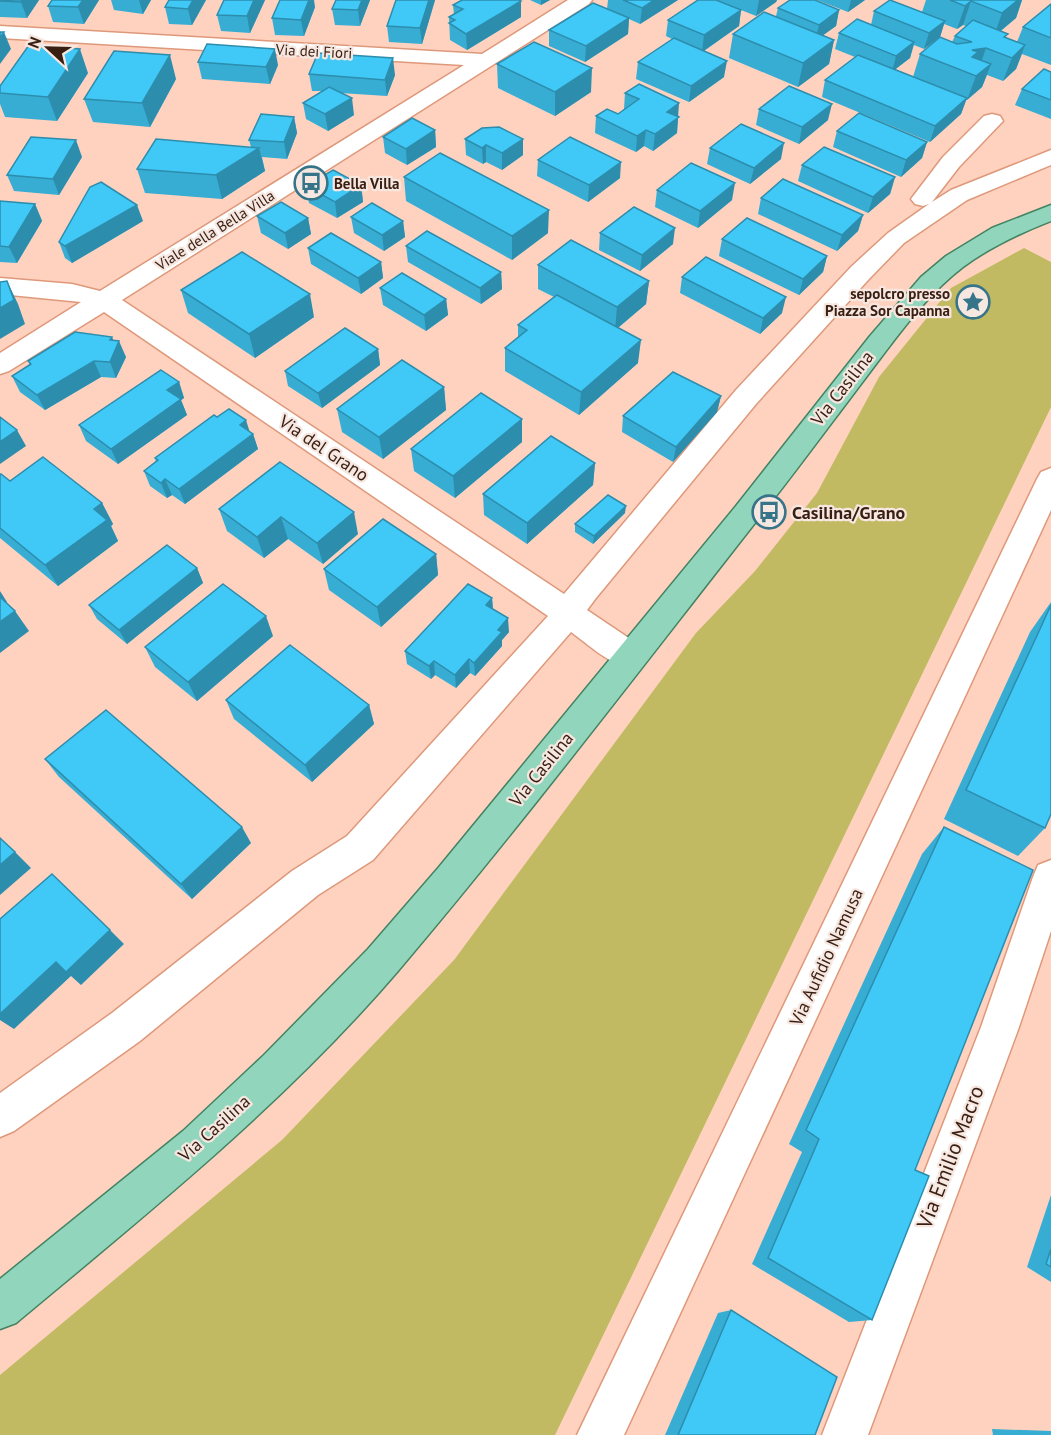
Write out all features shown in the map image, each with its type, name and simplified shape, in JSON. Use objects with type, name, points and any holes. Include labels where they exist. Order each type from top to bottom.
[{"type":"main road","name":"Via Casilina","points":[[0,1307],[197,1145],[257,1090],[327,1019],[438,897],[746,514],[922,290],[955,261],[987,240],[1016,225],[1049,214]]},
{"type":"street","name":"Viale della Bella Villa","points":[[0,365],[582,0]]},
{"type":"street","name":"Via dei Fiori","points":[[0,32],[57,36],[47,52],[180,60],[189,45],[485,60]]},
{"type":"street","points":[[922,199],[951,162],[992,121]]},
{"type":"street","points":[[0,1118],[126,1027],[305,883],[360,848],[485,705],[554,631],[746,397],[860,273],[896,238],[959,195],[1051,157]]},
{"type":"street","points":[[951,162],[992,180]]},
{"type":"street","name":"Via del Grano","points":[[0,286],[72,292],[104,300],[631,656]]},
{"type":"street","name":"Via Aufidio Namusa","points":[[600,1435],[1051,479]]},
{"type":"street","name":"Via Emilio Macro","points":[[845,1435],[1000,1027],[1051,877]]},
{"type":"shaded area","points":[[1024,248],[1051,262],[1051,407],[555,1435],[0,1435],[0,1375],[282,1140],[454,960],[696,633],[755,571],[817,493],[879,377],[951,288]]},
{"type":"building","points":[[0,0],[22,0],[21,2]]},
{"type":"building","points":[[52,0],[83,0],[78,7],[48,6]]},
{"type":"building","points":[[169,0],[193,0],[188,9],[165,7]]},
{"type":"building","points":[[224,0],[254,0],[247,16],[217,15]]},
{"type":"building","points":[[280,0],[309,0],[301,20],[272,18]]},
{"type":"building","points":[[336,0],[362,0],[358,10],[332,9]]},
{"type":"building","points":[[396,0],[429,0],[420,28],[387,26]]},
{"type":"building","points":[[462,0],[521,1],[466,34],[449,23],[455,20],[449,17],[463,9],[453,5]]},
{"type":"building","points":[[623,0],[654,0],[642,8]]},
{"type":"building","points":[[698,0],[716,0],[741,10],[704,35],[668,20]]},
{"type":"building","points":[[790,0],[815,0],[839,10],[819,25],[778,8]]},
{"type":"building","points":[[890,0],[945,21],[929,33],[874,11]]},
{"type":"building","points":[[950,0],[1018,0],[1002,13],[971,1],[965,6]]},
{"type":"building","points":[[593,3],[629,18],[586,46],[549,30]]},
{"type":"building","points":[[1051,4],[1051,38],[1023,27]]},
{"type":"building","points":[[764,12],[834,40],[803,63],[733,34]]},
{"type":"building","points":[[857,19],[914,42],[896,56],[839,33]]},
{"type":"building","points":[[973,20],[1008,34],[1004,37],[1025,45],[1012,58],[986,48],[972,50],[978,52],[972,57],[991,64],[976,76],[920,54],[940,37],[957,44],[972,42],[955,36]]},
{"type":"building","points":[[674,38],[727,61],[691,86],[638,62]]},
{"type":"building","points":[[534,42],[592,68],[555,92],[497,64]]},
{"type":"building","points":[[207,44],[275,49],[266,67],[198,62]]},
{"type":"building","points":[[29,45],[80,49],[48,97],[0,93],[0,86]]},
{"type":"building","points":[[114,51],[170,55],[142,103],[84,99]]},
{"type":"building","points":[[318,53],[393,58],[385,80],[309,74]]},
{"type":"building","points":[[858,55],[967,98],[935,126],[825,80]]},
{"type":"building","points":[[1044,69],[1051,72],[1051,100],[1022,89]]},
{"type":"building","points":[[639,84],[679,103],[667,112],[679,117],[655,134],[646,130],[637,136],[596,116],[607,109],[618,114],[639,99],[625,93]]},
{"type":"building","points":[[789,86],[832,104],[802,127],[759,109]]},
{"type":"building","points":[[329,87],[352,98],[325,114],[303,103]]},
{"type":"building","points":[[859,113],[927,142],[906,160],[837,131]]},
{"type":"building","points":[[261,114],[294,117],[284,142],[249,140]]},
{"type":"building","points":[[412,118],[435,130],[406,149],[383,137]]},
{"type":"building","points":[[741,124],[784,143],[754,168],[710,148]]},
{"type":"building","points":[[499,127],[523,139],[502,153],[486,145],[482,148],[465,139],[482,128]]},
{"type":"building","points":[[31,137],[76,140],[53,179],[7,175]]},
{"type":"building","points":[[570,137],[621,162],[589,185],[538,160]]},
{"type":"building","points":[[156,139],[259,148],[216,175],[137,169]]},
{"type":"building","points":[[824,147],[895,177],[873,197],[802,165]]},
{"type":"building","points":[[440,153],[549,210],[512,236],[404,177]]},
{"type":"building","points":[[691,163],[735,183],[700,211],[657,190]]},
{"type":"building","points":[[333,170],[361,185],[335,202],[306,186]]},
{"type":"building","points":[[783,179],[863,215],[842,235],[761,198]]},
{"type":"building","points":[[101,182],[137,205],[65,246],[59,242],[90,187]]},
{"type":"building","points":[[0,201],[35,204],[9,247],[0,246]]},
{"type":"building","points":[[281,202],[308,218],[285,233],[257,216]]},
{"type":"building","points":[[372,203],[403,221],[382,235],[351,217]]},
{"type":"building","points":[[634,207],[675,228],[642,255],[600,233]]},
{"type":"building","points":[[747,218],[827,256],[803,279],[722,239]]},
{"type":"building","points":[[427,231],[501,272],[480,288],[406,246]]},
{"type":"building","points":[[331,233],[381,262],[358,278],[308,248]]},
{"type":"building","points":[[571,240],[649,281],[617,307],[538,265]]},
{"type":"building","points":[[242,252],[310,294],[249,334],[181,290]]},
{"type":"building","points":[[706,257],[786,297],[763,318],[682,277]]},
{"type":"building","points":[[402,273],[446,299],[424,315],[380,288]]},
{"type":"building","points":[[7,281],[14,300],[0,308],[0,282]]},
{"type":"building","points":[[557,295],[641,340],[581,392],[505,348],[527,330],[518,325]]},
{"type":"building","points":[[345,328],[378,349],[318,393],[285,371]]},
{"type":"building","points":[[75,332],[112,337],[110,340],[119,341],[110,362],[94,361],[37,395],[12,376],[31,364],[28,361]]},
{"type":"building","points":[[402,360],[444,387],[379,437],[337,409]]},
{"type":"building","points":[[161,370],[179,382],[167,390],[181,399],[111,449],[79,425]]},
{"type":"building","points":[[673,372],[721,396],[676,447],[623,416]]},
{"type":"building","points":[[481,393],[522,419],[453,476],[411,449]]},
{"type":"building","points":[[229,409],[246,420],[240,425],[253,434],[179,489],[165,479],[161,483],[144,471],[158,460],[155,458],[214,415],[217,417]]},
{"type":"building","points":[[0,417],[17,430],[0,442]]},
{"type":"building","points":[[551,436],[595,463],[527,523],[483,494]]},
{"type":"building","points":[[43,457],[102,503],[94,509],[107,520],[45,565],[0,528],[0,474],[10,481]]},
{"type":"building","points":[[280,462],[354,512],[317,543],[281,517],[257,537],[219,509]]},
{"type":"building","points":[[608,495],[626,506],[594,536],[575,524]]},
{"type":"building","points":[[383,519],[436,554],[377,607],[324,569]]},
{"type":"building","points":[[167,545],[197,568],[119,630],[89,605]]},
{"type":"building","points":[[223,584],[266,616],[188,682],[145,647]]},
{"type":"building","points":[[468,584],[492,598],[486,605],[508,618],[498,630],[502,632],[474,663],[469,659],[455,675],[434,661],[429,666],[405,651]]},
{"type":"building","points":[[0,597],[15,611],[0,622]]},
{"type":"building","points":[[1051,605],[1051,814],[1045,828],[966,790]]},
{"type":"building","points":[[290,645],[369,705],[305,765],[226,700]]},
{"type":"building","points":[[106,710],[242,827],[181,884],[45,759]]},
{"type":"building","points":[[944,827],[1033,870],[915,1170],[929,1176],[872,1320],[768,1258],[819,1139],[806,1130]]},
{"type":"building","points":[[0,838],[15,852],[0,865]]},
{"type":"building","points":[[52,874],[110,930],[66,972],[56,962],[0,1014],[0,919]]},
{"type":"building","points":[[1051,1249],[1051,1267],[1046,1264]]},
{"type":"building","points":[[731,1310],[837,1377],[815,1435],[678,1435]]},
{"type":"place","name":"Bella Villa","points":[[311,183]]},
{"type":"place","name":"sepolcro presso Piazza Sor Capanna","points":[[973,302]]},
{"type":"place","name":"Casilina/Grano","points":[[769,512]]}]
